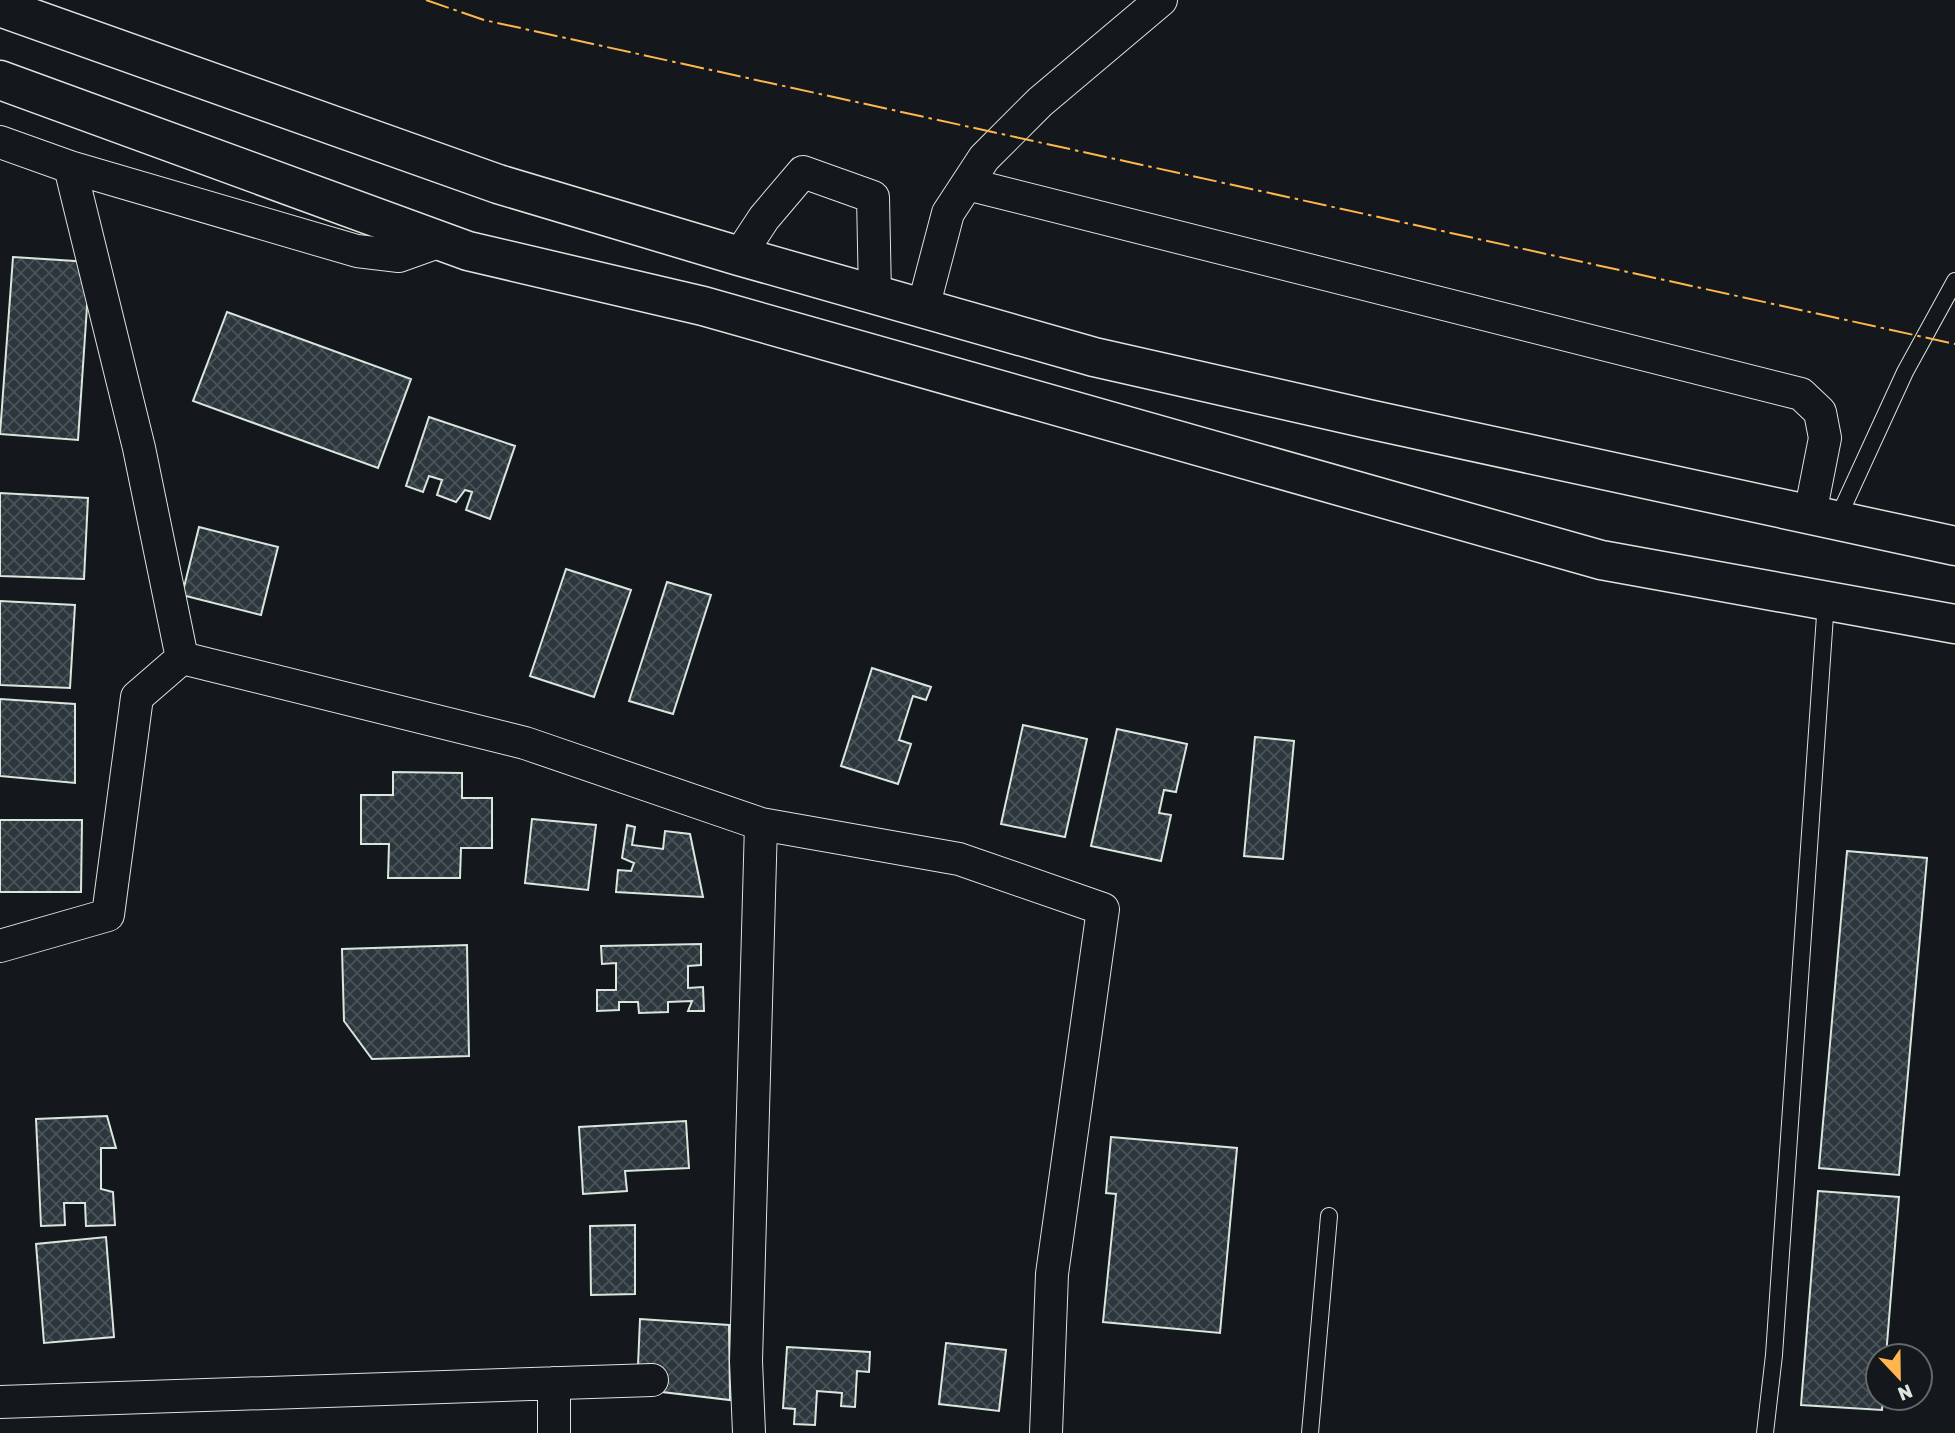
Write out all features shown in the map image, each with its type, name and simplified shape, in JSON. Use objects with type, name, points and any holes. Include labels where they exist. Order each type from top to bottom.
[{"type":"highway","points":[[0,7],[498,184],[814,278],[1094,357],[1955,546]]},
{"type":"highway","points":[[0,80],[468,251],[703,306],[1601,560],[1955,624]]},
{"type":"highway","points":[[798,333],[814,278]]},
{"type":"street","points":[[923,308],[948,213],[984,158],[1040,102],[1161,0]]},
{"type":"street","points":[[0,142],[70,167],[357,251],[399,256],[441,241]]},
{"type":"street","points":[[70,167],[139,448],[182,658]]},
{"type":"street","points":[[739,256],[764,218],[803,173],[873,197],[875,295]]},
{"type":"street","points":[[967,184],[1801,394],[1821,412],[1825,438],[1824,517]]},
{"type":"street","points":[[182,658],[525,743],[761,824],[959,859],[1103,909],[1052,1274],[1046,1433]]},
{"type":"street","points":[[0,946],[108,915],[137,697],[182,658]]},
{"type":"street","points":[[749,1433],[746,1361],[761,824]]},
{"type":"street","points":[[0,1402],[652,1380]]},
{"type":"street","points":[[554,1383],[554,1433]]},
{"type":"lane","points":[[1824,517],[1955,281]]},
{"type":"lane","points":[[1765,1433],[1774,1355],[1826,600]]},
{"type":"lane","points":[[1310,1433],[1329,1216]]},
{"type":"building","points":[[13,257],[90,262],[78,440],[0,434]]},
{"type":"building","points":[[227,312],[411,379],[378,468],[193,401]]},
{"type":"building","points":[[429,417],[515,446],[490,519],[466,510],[472,492],[465,490],[456,502],[437,495],[442,480],[429,476],[423,492],[406,486]]},
{"type":"building","points":[[0,493],[88,498],[84,579],[0,576]]},
{"type":"building","points":[[199,527],[278,547],[261,615],[182,595]]},
{"type":"building","points":[[566,569],[631,590],[594,697],[530,676]]},
{"type":"building","points":[[667,582],[711,595],[673,714],[629,701]]},
{"type":"building","points":[[0,601],[75,605],[70,688],[0,685]]},
{"type":"building","points":[[872,668],[931,687],[926,700],[913,696],[899,740],[911,744],[898,784],[841,766]]},
{"type":"building","points":[[0,699],[75,704],[75,783],[0,776]]},
{"type":"building","points":[[1023,725],[1087,739],[1065,837],[1001,824]]},
{"type":"building","points":[[1117,729],[1187,744],[1176,792],[1164,790],[1159,813],[1171,815],[1161,861],[1091,846]]},
{"type":"building","points":[[1255,737],[1294,741],[1283,859],[1244,856]]},
{"type":"building","points":[[393,772],[462,773],[462,798],[492,798],[492,848],[461,848],[460,878],[388,878],[389,844],[361,844],[361,795],[393,795]]},
{"type":"building","points":[[532,819],[596,825],[588,890],[525,883]]},
{"type":"building","points":[[0,820],[82,820],[81,892],[0,892]]},
{"type":"building","points":[[627,825],[635,827],[632,845],[663,849],[665,831],[690,834],[703,897],[616,892],[618,870],[631,871],[634,863],[622,858]]},
{"type":"building","points":[[1847,851],[1927,858],[1899,1175],[1819,1168]]},
{"type":"building","points":[[701,944],[701,965],[688,966],[688,988],[703,987],[704,1011],[688,1011],[692,1001],[668,1002],[668,1012],[639,1013],[638,1002],[619,1002],[619,1010],[597,1011],[597,990],[616,990],[616,963],[602,964],[601,946]]},
{"type":"building","points":[[467,945],[469,1056],[372,1059],[344,1021],[342,949]]},
{"type":"building","points":[[107,1116],[116,1148],[101,1148],[101,1189],[113,1192],[115,1225],[86,1226],[85,1203],[64,1203],[65,1225],[41,1226],[36,1119]]},
{"type":"building","points":[[686,1121],[689,1168],[625,1171],[627,1191],[583,1194],[579,1127]]},
{"type":"building","points":[[1111,1137],[1237,1148],[1220,1333],[1103,1322],[1116,1194],[1106,1193]]},
{"type":"building","points":[[1818,1191],[1899,1197],[1887,1342],[1864,1342],[1864,1409],[1801,1405]]},
{"type":"building","points":[[635,1225],[635,1294],[591,1295],[590,1226]]},
{"type":"building","points":[[106,1237],[114,1337],[44,1343],[36,1244]]},
{"type":"building","points":[[640,1319],[729,1325],[730,1400],[637,1389]]},
{"type":"building","points":[[946,1343],[1006,1350],[999,1411],[939,1404]]},
{"type":"building","points":[[787,1347],[870,1352],[869,1372],[857,1371],[855,1407],[841,1406],[842,1393],[817,1391],[815,1425],[794,1424],[795,1409],[783,1408]]},
{"type":"power","points":[[426,0],[484,20],[1955,344]]}]
